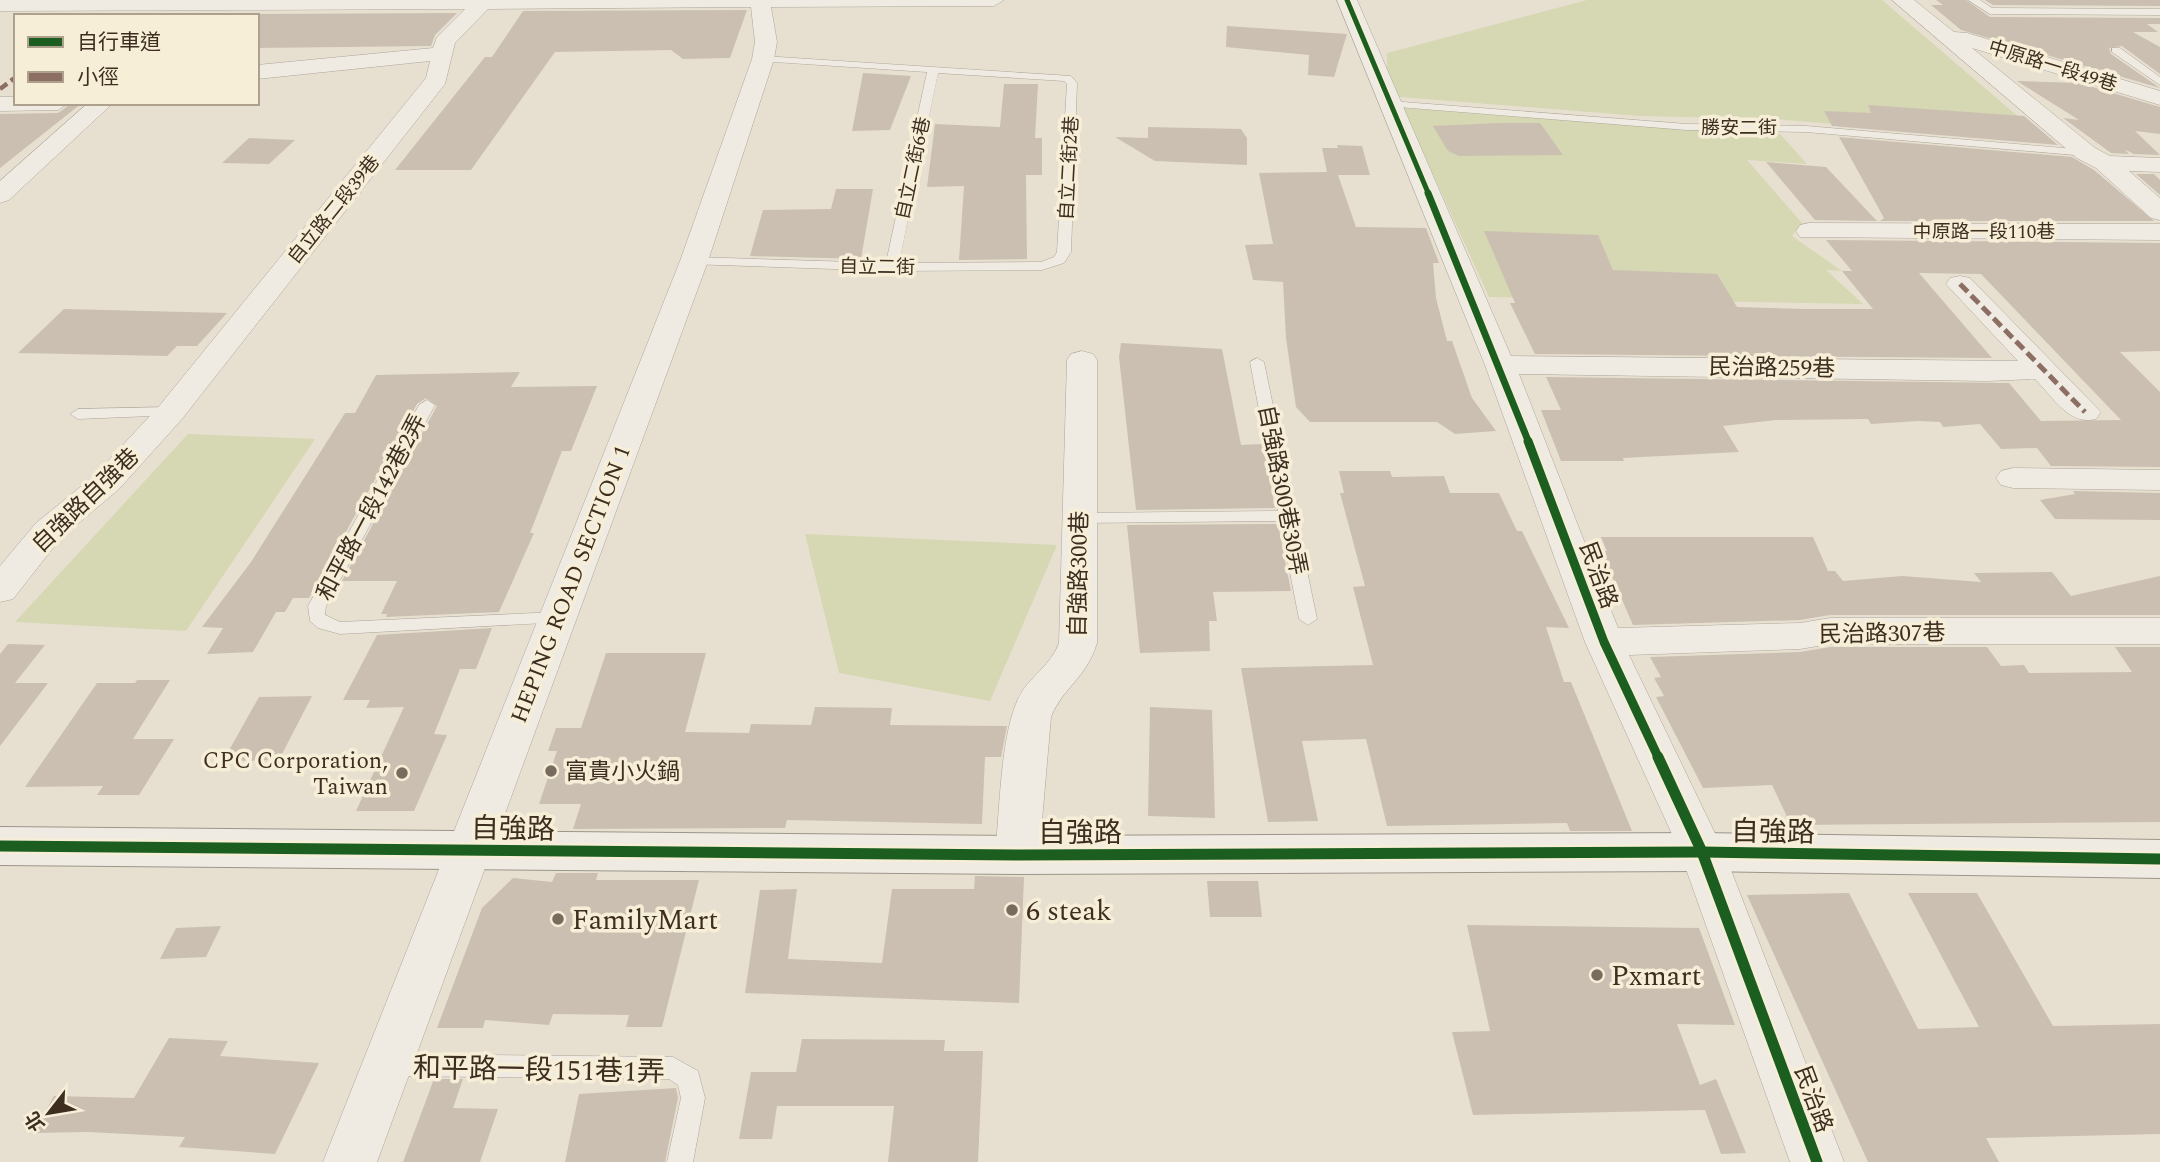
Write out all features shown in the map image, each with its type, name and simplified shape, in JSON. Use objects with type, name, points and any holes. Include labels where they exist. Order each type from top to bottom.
[{"type":"street","points":[[0,5],[225,10],[482,3],[994,0]]},
{"type":"street","name":"民治路","points":[[1347,0],[1500,365],[1604,642],[1702,852],[1817,1162]]},
{"type":"street","points":[[1902,0],[2160,212]]},
{"type":"street","name":"HEPING ROAD SECTION 1","points":[[350,1162],[694,261],[763,59],[766,42],[760,1]]},
{"type":"street","name":"自立路二段39巷","points":[[171,412],[437,79],[445,42],[482,3]]},
{"type":"street","name":"中原路一段49巷","points":[[1945,33],[2160,98]]},
{"type":"street","points":[[259,72],[443,53]]},
{"type":"street","points":[[0,195],[100,105]]},
{"type":"street","name":"勝安二街","points":[[2096,158],[2160,165]]},
{"type":"street","name":"中原路一段110巷","points":[[1809,231],[2160,232]]},
{"type":"street","points":[[1960,285],[2085,412]]},
{"type":"street","name":"自強路300巷","points":[[1017,855],[1031,717],[1039,697],[1072,662],[1078,643],[1082,360]]},
{"type":"street","name":"民治路259巷","points":[[1500,365],[1987,372],[2043,369]]},
{"type":"street","name":"自強路自強巷","points":[[0,590],[48,531],[107,482],[171,412]]},
{"type":"street","points":[[2013,478],[2160,480]]},
{"type":"street","name":"民治路307巷","points":[[1604,642],[1800,636],[1830,631],[2160,631]]},
{"type":"street","name":"自強路","points":[[0,846],[1017,855],[1702,852],[2160,859]]},
{"type":"lane","points":[[1973,0],[1990,11],[2160,12]]},
{"type":"lane","points":[[2116,50],[2160,82]]},
{"type":"lane","points":[[763,59],[933,70]]},
{"type":"lane","name":"自立二街2巷","points":[[933,70],[1067,78],[1073,83],[1063,252],[1059,260]]},
{"type":"lane","name":"自立二街6巷","points":[[892,267],[933,70]]},
{"type":"lane","name":"勝安二街","points":[[1390,104],[1687,127],[1806,129],[2096,158]]},
{"type":"lane","name":"自立二街","points":[[694,261],[892,267],[1042,266],[1059,260]]},
{"type":"lane","name":"自強路300巷30弄","points":[[1257,362],[1308,619]]},
{"type":"lane","name":"和平路一段142巷2弄","points":[[426,405],[317,606],[316,617],[324,624],[340,628],[557,618]]},
{"type":"lane","points":[[78,414],[171,412]]},
{"type":"lane","points":[[1080,518],[1289,516]]},
{"type":"lane","name":"和平路一段151巷1弄","points":[[387,1065],[673,1068],[690,1079],[693,1098],[680,1162]]},
{"type":"green space","points":[[1587,0],[1882,0],[2049,143],[1776,119],[1640,116],[1387,96],[1387,53]]},
{"type":"green space","points":[[1403,108],[1780,134],[1807,164],[1747,160],[1802,223],[1792,236],[1842,271],[1826,270],[1863,304],[1489,297]]},
{"type":"green space","points":[[188,434],[315,439],[186,631],[15,622]]},
{"type":"green space","points":[[805,534],[1057,545],[990,701],[839,673]]},
{"type":"building","points":[[1936,0],[1966,0],[1990,17],[2160,18],[2160,24],[2147,24],[2158,32],[2133,32],[2160,47],[2160,74],[2122,46],[2109,48],[2111,54],[2160,88],[1961,30],[1931,5],[1943,5]]},
{"type":"building","points":[[1985,0],[2160,0],[2160,6],[1993,5]]},
{"type":"building","points":[[747,10],[730,58],[683,59],[671,50],[555,52],[471,170],[395,170],[485,57],[492,57],[523,11]]},
{"type":"building","points":[[457,13],[435,35],[431,46],[259,48],[257,14]]},
{"type":"building","points":[[1227,26],[1347,34],[1334,77],[1308,75],[1309,55],[1226,47]]},
{"type":"building","points":[[863,73],[911,76],[890,130],[852,131]]},
{"type":"building","points":[[2017,81],[2079,83],[2160,107],[2160,134],[2135,131],[2160,155],[2134,154],[2125,150],[2129,154],[2111,153],[2063,118],[2079,120]]},
{"type":"building","points":[[1004,84],[1038,84],[1035,138],[1042,138],[1042,175],[1026,175],[1027,259],[959,260],[964,186],[927,187],[935,124],[1000,127]]},
{"type":"building","points":[[69,105],[79,105],[0,168],[0,114],[58,113]]},
{"type":"building","points":[[1868,105],[2024,116],[2058,145],[1832,126],[1824,111],[1871,113]]},
{"type":"building","points":[[1540,123],[1563,155],[1459,156],[1448,151],[1433,126]]},
{"type":"building","points":[[1148,127],[1241,129],[1247,138],[1247,165],[1155,161],[1115,137],[1148,138]]},
{"type":"building","points":[[1839,137],[2072,157],[2094,170],[2154,221],[1880,221],[1884,218]]},
{"type":"building","points":[[249,138],[295,140],[269,164],[222,163]]},
{"type":"building","points":[[1337,145],[1362,146],[1370,175],[1338,175],[1356,227],[1426,228],[1439,263],[1433,263],[1436,298],[1447,341],[1452,341],[1472,398],[1496,431],[1455,434],[1437,422],[1310,422],[1296,407],[1286,338],[1283,282],[1253,280],[1245,245],[1273,244],[1259,173],[1327,172],[1322,148],[1338,148]]},
{"type":"building","points":[[1766,162],[1826,167],[1877,221],[1815,220]]},
{"type":"building","points":[[2136,174],[2154,174],[2160,180],[2160,195]]},
{"type":"building","points":[[836,189],[873,189],[861,259],[750,256],[763,210],[831,209]]},
{"type":"building","points":[[1484,231],[1598,235],[1613,270],[1717,274],[1737,307],[1806,309],[1873,309],[1842,271],[1852,271],[1826,240],[2160,243],[2160,351],[2120,352],[2160,392],[2160,467],[2051,466],[2037,448],[2001,449],[1980,424],[1943,427],[1940,422],[1918,421],[1871,424],[1868,419],[1776,420],[1723,426],[1739,452],[1623,458],[1624,461],[1561,461],[1541,410],[1561,410],[1546,377],[2009,383],[2041,421],[2121,420],[1981,274],[1919,273],[1992,358],[1535,354],[1510,303],[1515,303]]},
{"type":"building","points":[[64,309],[227,313],[197,346],[177,346],[167,356],[18,353]]},
{"type":"building","points":[[1121,343],[1222,349],[1241,445],[1263,444],[1275,508],[1136,510],[1119,357]]},
{"type":"building","points":[[520,372],[511,387],[597,386],[571,451],[562,451],[530,533],[534,533],[499,612],[386,617],[387,614],[381,614],[397,581],[342,581],[437,406],[426,398],[417,404],[309,598],[293,598],[285,612],[276,612],[253,652],[207,654],[223,628],[202,627],[251,562],[345,413],[355,413],[376,375]]},
{"type":"building","points":[[1339,471],[1390,471],[1392,477],[1444,476],[1450,493],[1499,493],[1517,531],[1522,531],[1569,628],[1546,627],[1564,682],[1571,682],[1632,831],[1570,831],[1567,823],[1387,826],[1366,739],[1302,741],[1318,821],[1268,822],[1241,668],[1373,665],[1353,587],[1365,586],[1340,493],[1344,493]]},
{"type":"building","points":[[2073,491],[2160,493],[2160,520],[2055,519],[2040,500],[2075,494]]},
{"type":"building","points":[[1278,524],[1291,591],[1213,592],[1217,621],[1209,621],[1210,651],[1140,653],[1127,525]]},
{"type":"building","points":[[1601,537],[1813,537],[1828,571],[1835,571],[1843,581],[1902,576],[1981,582],[1974,573],[2052,572],[2071,596],[2160,576],[2160,615],[1830,615],[1800,620],[1633,625],[1601,551],[1607,551]]},
{"type":"building","points":[[492,628],[476,669],[460,669],[434,734],[447,735],[414,811],[356,811],[404,707],[366,708],[370,700],[343,700],[377,635]]},
{"type":"building","points":[[8,644],[45,645],[15,683],[48,683],[0,746],[0,654]]},
{"type":"building","points":[[1830,647],[1987,647],[2001,666],[2024,665],[2029,673],[2132,672],[2115,647],[2160,647],[2160,822],[1791,825],[1772,785],[1703,788],[1656,697],[1664,696],[1654,678],[1661,677],[1650,657],[1800,652]]},
{"type":"building","points":[[606,653],[706,653],[685,732],[749,733],[751,724],[811,725],[815,707],[892,708],[890,725],[1007,726],[1001,757],[985,757],[982,824],[787,820],[785,828],[573,829],[581,804],[539,804],[557,751],[548,751],[556,728],[581,728]]},
{"type":"building","points":[[137,680],[170,680],[133,739],[174,739],[139,795],[97,795],[103,786],[25,787],[97,683],[135,683]]},
{"type":"building","points":[[312,696],[279,760],[223,761],[259,697]]},
{"type":"building","points":[[1150,707],[1212,710],[1215,818],[1148,816]]},
{"type":"building","points":[[556,873],[598,873],[596,880],[699,880],[662,1027],[626,1027],[629,1015],[553,1014],[549,1025],[485,1020],[483,1028],[437,1028],[482,908],[513,878],[552,882]]},
{"type":"building","points":[[975,876],[1024,877],[1019,1003],[745,993],[760,890],[797,889],[788,959],[882,963],[892,889],[974,889]]},
{"type":"building","points":[[1207,881],[1258,881],[1262,917],[1210,917]]},
{"type":"building","points":[[1849,893],[1918,1029],[1979,1027],[1908,893],[1977,893],[2053,1026],[2160,1024],[2160,1134],[1986,1138],[1999,1162],[1868,1162],[1747,895]]},
{"type":"building","points":[[1467,925],[1699,928],[1735,1025],[1677,1024],[1700,1085],[1716,1079],[1746,1153],[1721,1154],[1705,1110],[1473,1115],[1452,1032],[1490,1031]]},
{"type":"building","points":[[221,926],[206,957],[160,959],[176,928]]},
{"type":"building","points":[[169,1038],[228,1041],[220,1056],[319,1063],[275,1154],[179,1147],[185,1137],[88,1132],[33,1133],[54,1096],[134,1098]]},
{"type":"building","points":[[802,1039],[945,1040],[944,1051],[983,1051],[978,1162],[888,1162],[894,1106],[777,1106],[772,1139],[739,1139],[751,1072],[796,1072]]},
{"type":"building","points":[[434,1079],[463,1079],[453,1108],[498,1109],[480,1162],[403,1162]]},
{"type":"building","points":[[676,1088],[678,1098],[665,1162],[565,1162],[579,1094]]},
{"type":"marked path","points":[[0,89],[14,78]]},
{"type":"marked path","points":[[1960,284],[2085,412]]},
{"type":"cycle path","points":[[1347,0],[1500,365],[1604,642],[1702,852],[1817,1162]]},
{"type":"cycle path","points":[[0,846],[1017,855],[1702,852],[2160,859]]},
{"type":"place","name":"富貴小火鍋","points":[[551,771]]},
{"type":"place","name":"CPC Corporation, Taiwan","points":[[402,773]]},
{"type":"place","name":"6 steak","points":[[1012,910]]},
{"type":"place","name":"FamilyMart","points":[[558,919]]},
{"type":"place","name":"Pxmart","points":[[1597,975]]}]
